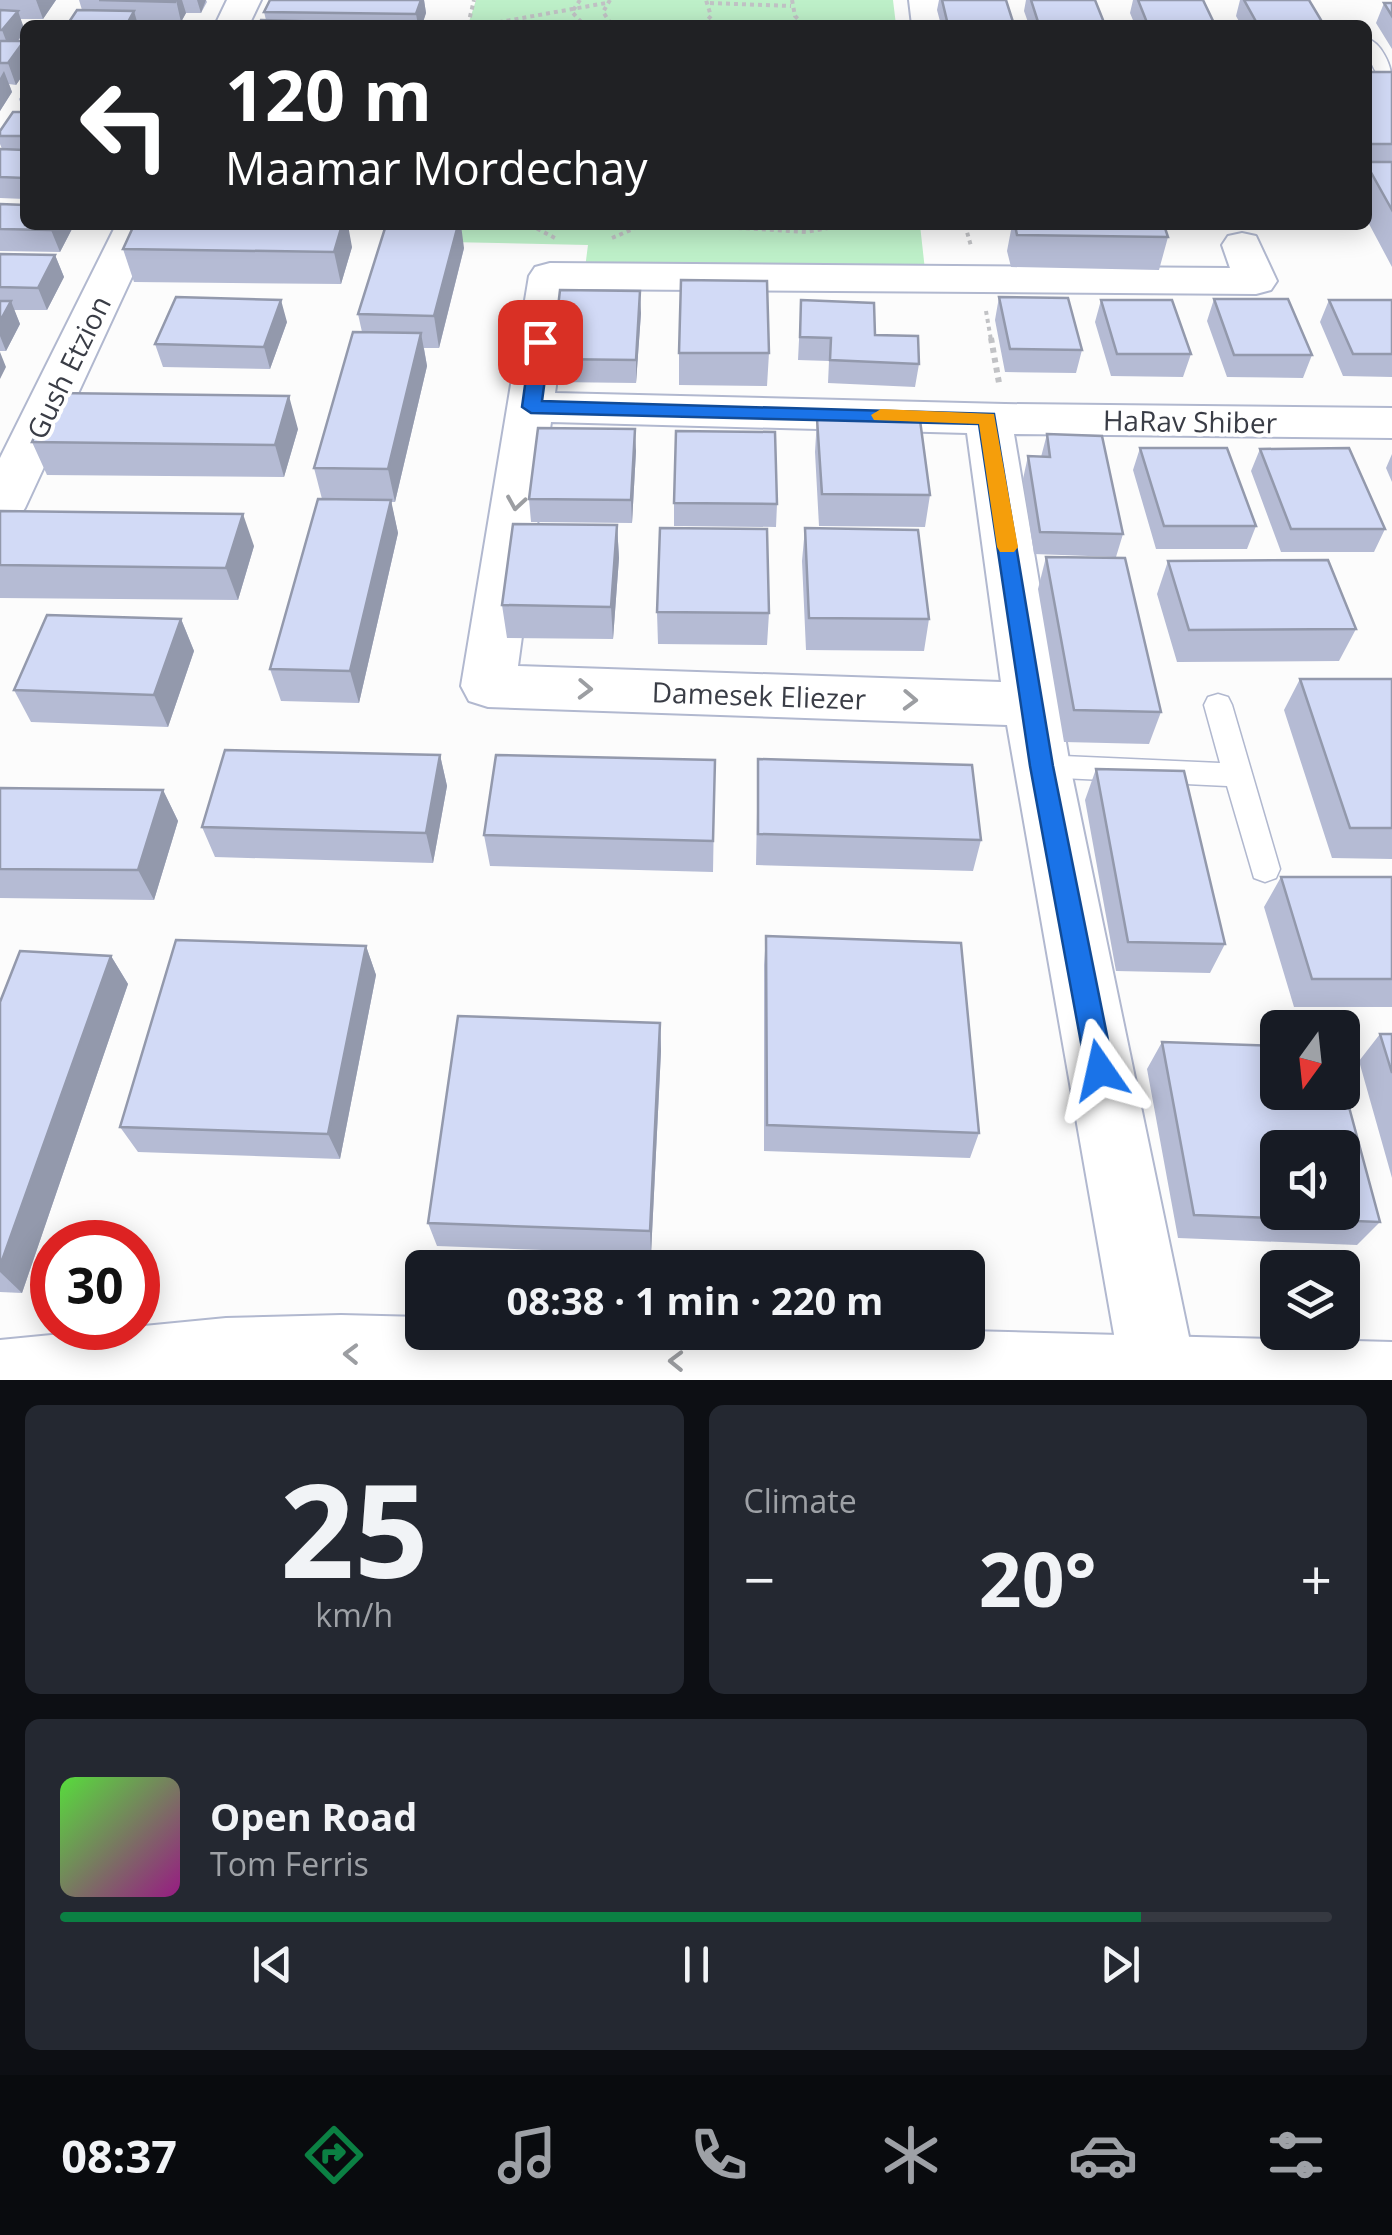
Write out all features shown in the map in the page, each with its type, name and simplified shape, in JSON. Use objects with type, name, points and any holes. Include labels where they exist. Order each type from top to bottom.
[{"type":"street","name":"Gush Etzion","points":[[0,508],[134,230]]},
{"type":"street","points":[[531,407],[550,276],[1256,282],[1242,245]]},
{"type":"street","name":"HaRav Shiber","points":[[531,407],[1392,423]]},
{"type":"street","name":"Damesek Eliezer","points":[[531,407],[488,686],[1031,704]]},
{"type":"street","points":[[996,418],[1031,704],[1159,1376]]},
{"type":"street","points":[[0,1378],[128,1374],[226,1356],[341,1354],[1392,1380]]},
{"type":"lane","points":[[1218,705],[1265,869]]},
{"type":"lane","points":[[1042,766],[1238,775]]},
{"type":"path","points":[[572,12],[580,0]]},
{"type":"path","points":[[505,20],[542,12],[572,12],[608,2]]},
{"type":"path","points":[[708,2],[792,3]]},
{"type":"path","points":[[572,12],[579,20]]},
{"type":"path","points":[[773,230],[817,230]]},
{"type":"path","points":[[981,280],[996,418]]},
{"type":"green space","points":[[476,0],[893,0],[895,20],[470,20]]},
{"type":"green space","points":[[403,230],[921,230],[925,270],[585,268],[588,245],[399,241]]},
{"type":"building","points":[[99,0],[176,0],[175,2]]},
{"type":"building","points":[[270,0],[421,0],[416,14],[264,12]]},
{"type":"building","points":[[942,0],[1006,0],[1012,20],[947,20]]},
{"type":"building","points":[[1031,0],[1095,0],[1103,20],[1037,20]]},
{"type":"building","points":[[1138,0],[1203,0],[1213,20],[1146,20]]},
{"type":"building","points":[[1244,0],[1309,0],[1321,20],[1255,20]]},
{"type":"building","points":[[0,10],[18,11],[2,30],[0,30]]},
{"type":"building","points":[[77,10],[134,11],[129,20],[70,20]]},
{"type":"building","points":[[0,41],[20,41],[8,63],[0,63]]},
{"type":"building","points":[[1372,72],[1392,72],[1392,144],[1372,144]]},
{"type":"building","points":[[13,112],[20,112],[20,136],[0,136]]},
{"type":"building","points":[[0,149],[20,150],[20,178],[0,177]]},
{"type":"building","points":[[1372,162],[1392,162],[1392,210],[1372,174]]},
{"type":"building","points":[[0,204],[20,205],[20,229],[0,229]]},
{"type":"building","points":[[132,230],[341,230],[334,252],[123,249]]},
{"type":"building","points":[[384,230],[457,230],[434,316],[358,314]]},
{"type":"building","points":[[1016,230],[1166,230],[1168,237],[1017,235]]},
{"type":"building","points":[[0,254],[55,255],[38,288],[0,287]]},
{"type":"building","points":[[681,280],[767,281],[769,353],[679,353]]},
{"type":"building","points":[[560,290],[640,291],[636,360],[552,359]]},
{"type":"building","points":[[176,297],[281,300],[264,347],[155,344]]},
{"type":"building","points":[[999,297],[1068,298],[1082,350],[1010,349]]},
{"type":"building","points":[[1214,299],[1288,299],[1312,355],[1234,355]]},
{"type":"building","points":[[801,300],[874,303],[875,335],[918,336],[919,364],[830,360],[831,338],[800,337]]},
{"type":"building","points":[[1101,300],[1172,300],[1191,354],[1117,354]]},
{"type":"building","points":[[1329,300],[1392,300],[1392,354],[1353,354]]},
{"type":"building","points":[[0,301],[11,301],[0,321]]},
{"type":"building","points":[[353,332],[421,333],[388,469],[314,468]]},
{"type":"building","points":[[55,393],[289,396],[275,445],[32,442]]},
{"type":"building","points":[[817,419],[920,420],[930,495],[822,494]]},
{"type":"building","points":[[538,428],[635,429],[631,500],[529,499]]},
{"type":"building","points":[[676,431],[775,432],[777,504],[674,503]]},
{"type":"building","points":[[1047,434],[1102,436],[1123,534],[1040,532],[1028,456],[1050,457]]},
{"type":"building","points":[[1140,448],[1227,448],[1256,526],[1164,526]]},
{"type":"building","points":[[1349,448],[1385,529],[1291,529],[1260,449]]},
{"type":"building","points":[[318,499],[391,500],[350,671],[270,669]]},
{"type":"building","points":[[0,511],[243,514],[226,568],[0,565]]},
{"type":"building","points":[[513,524],[617,525],[611,607],[502,605]]},
{"type":"building","points":[[660,528],[767,529],[769,613],[657,612]]},
{"type":"building","points":[[805,528],[918,530],[929,619],[809,618]]},
{"type":"building","points":[[1046,557],[1125,558],[1161,712],[1074,710]]},
{"type":"building","points":[[1328,560],[1356,629],[1189,630],[1168,561]]},
{"type":"building","points":[[47,615],[181,619],[154,695],[14,690]]},
{"type":"building","points":[[1300,679],[1392,679],[1392,828],[1350,828]]},
{"type":"building","points":[[225,750],[440,755],[426,833],[202,827]]},
{"type":"building","points":[[496,755],[715,760],[713,841],[484,835]]},
{"type":"building","points":[[758,759],[972,765],[981,840],[758,834]]},
{"type":"building","points":[[1096,769],[1184,771],[1225,944],[1128,942]]},
{"type":"building","points":[[0,788],[163,790],[138,870],[0,869]]},
{"type":"building","points":[[1281,877],[1392,877],[1392,979],[1312,979]]},
{"type":"building","points":[[766,936],[961,943],[979,1133],[767,1125]]},
{"type":"building","points":[[176,940],[366,946],[328,1134],[120,1127]]},
{"type":"building","points":[[20,951],[111,956],[0,1266],[0,1002]]},
{"type":"building","points":[[458,1016],[660,1023],[650,1231],[428,1223]]},
{"type":"building","points":[[1380,1034],[1392,1034],[1392,1073]]},
{"type":"building","points":[[1162,1042],[1260,1045],[1260,1110],[1350,1110],[1355,1130],[1260,1130],[1260,1217],[1194,1215]]},
{"type":"building","points":[[1360,1148],[1380,1222],[1360,1221]]},
{"type":"slow traffic","points":[[881,415],[988,418],[1007,547]]},
{"type":"route","points":[[540,342],[531,407],[988,418],[1031,704],[1100,1070]]}]
